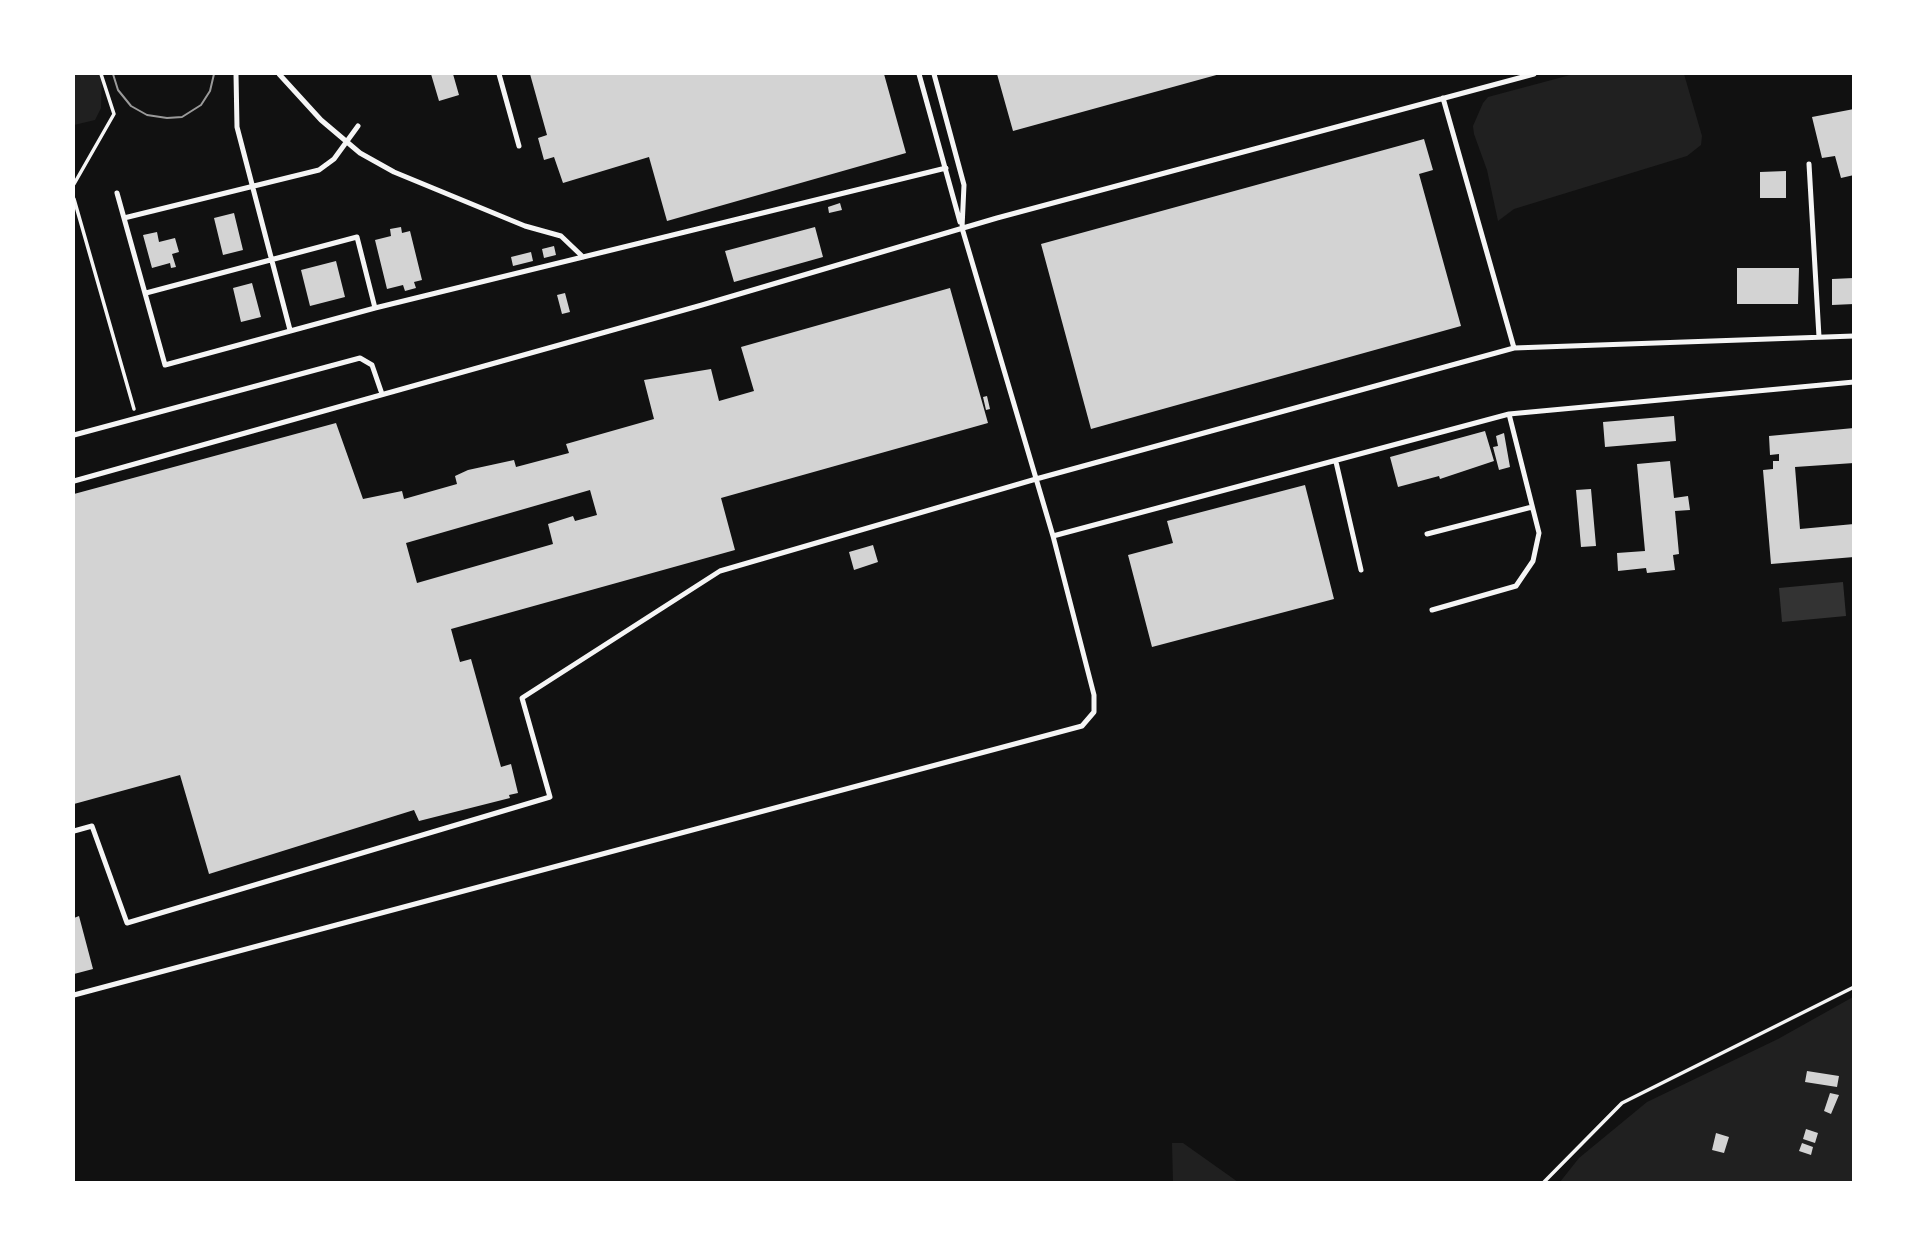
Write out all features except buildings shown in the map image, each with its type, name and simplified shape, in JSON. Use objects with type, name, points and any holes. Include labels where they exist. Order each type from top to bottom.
[{"type":"lane","points":[[236,74],[237,127],[290,330]]},
{"type":"lane","points":[[279,74],[321,120],[359,153],[406,177],[525,226],[561,236],[583,257]]},
{"type":"lane","points":[[499,74],[519,146]]},
{"type":"lane","points":[[74,995],[1082,726],[1094,712],[1094,695],[1053,536],[919,74]]},
{"type":"lane","points":[[934,74],[964,185],[962,228]]},
{"type":"lane","points":[[74,481],[962,228],[1534,74]]},
{"type":"lane","points":[[1443,99],[1514,348]]},
{"type":"lane","points":[[124,218],[319,170],[340,151],[358,126]]},
{"type":"lane","points":[[1809,164],[1819,337]]},
{"type":"lane","points":[[117,193],[166,365],[375,308],[946,168]]},
{"type":"lane","points":[[146,293],[357,237],[375,308]]},
{"type":"lane","points":[[74,831],[92,826],[127,923],[550,797],[522,698],[720,571],[1036,479],[1514,348],[1853,336]]},
{"type":"lane","points":[[74,435],[360,358],[372,365],[382,394]]},
{"type":"lane","points":[[1053,536],[1509,414],[1853,382]]},
{"type":"lane","points":[[1432,610],[1516,586],[1533,561],[1539,533],[1509,414]]},
{"type":"lane","points":[[1336,462],[1361,570]]},
{"type":"lane","points":[[1427,534],[1532,508]]},
{"type":"path","points":[[74,184],[114,116],[101,74]]},
{"type":"path","points":[[74,199],[136,418]]},
{"type":"path","points":[[1544,1182],[1622,1103],[1853,987]]},
{"type":"shaded area","points":[[74,74],[102,74],[101,108],[95,120],[74,125]]},
{"type":"shaded area","points":[[1574,74],[1684,74],[1702,136],[1701,145],[1687,156],[1514,209],[1498,221],[1487,170],[1474,134],[1473,126],[1483,103],[1488,97]]},
{"type":"shaded area","points":[[1843,582],[1846,616],[1782,622],[1779,588]]},
{"type":"shaded area","points":[[1853,997],[1853,1182],[1560,1182],[1579,1158],[1647,1102],[1778,1039]]},
{"type":"shaded area","points":[[1172,1143],[1183,1143],[1238,1182],[1173,1182]]},
{"type":"tram line","points":[[113,74],[118,90],[131,106],[147,115],[167,118],[182,117],[201,105],[210,91],[214,74]]}]
